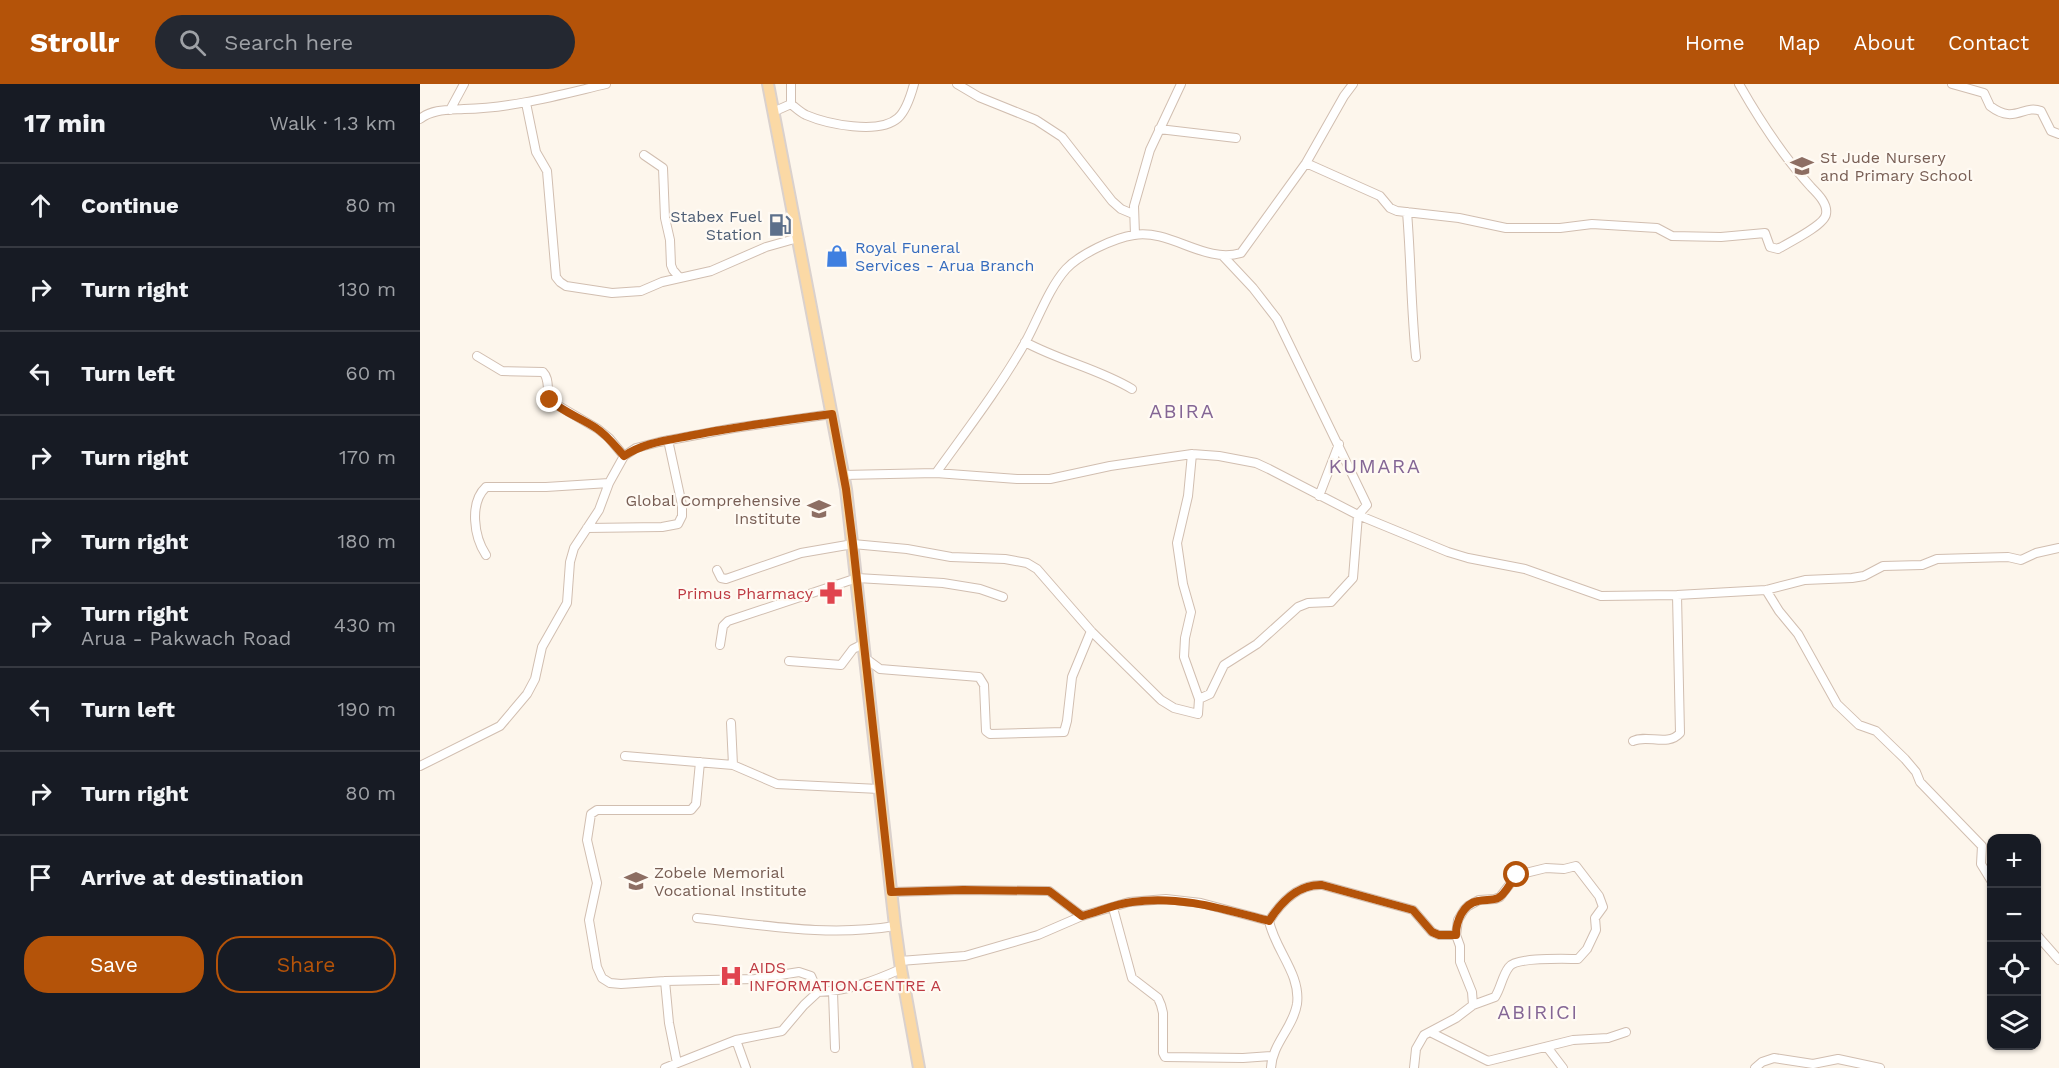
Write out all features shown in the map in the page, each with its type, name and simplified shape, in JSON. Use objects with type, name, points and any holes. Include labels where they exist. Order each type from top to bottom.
[{"type":"main road","points":[[768,84],[843,475],[857,578],[895,926],[919,1068]]},
{"type":"street","points":[[450,110],[464,84]]},
{"type":"street","points":[[420,119],[427,114],[450,110],[492,108],[526,103],[606,84]]},
{"type":"street","points":[[791,84],[791,104]]},
{"type":"street","points":[[791,104],[804,114],[821,120],[868,128],[880,126],[898,118],[906,106],[914,84]]},
{"type":"street","points":[[957,84],[979,97],[1048,127],[1062,137],[1112,201],[1121,209],[1133,214]]},
{"type":"street","points":[[1135,235],[1133,214],[1135,200],[1150,150],[1181,84]]},
{"type":"street","points":[[936,472],[984,407],[1025,342],[1056,282],[1067,268],[1094,250],[1135,235],[1157,237],[1223,256],[1239,253],[1306,163],[1353,84]]},
{"type":"street","points":[[1306,163],[1380,196],[1393,209],[1407,212],[1459,218],[1506,228],[1560,228],[1592,224],[1657,228],[1672,236],[1721,237],[1765,233],[1770,247],[1778,249],[1821,222],[1827,214],[1826,208],[1818,194],[1770,136],[1739,84]]},
{"type":"street","points":[[1952,84],[1984,93],[1990,106],[2007,114],[2016,115],[2029,110],[2041,111],[2051,131],[2059,134]]},
{"type":"street","points":[[526,103],[536,152],[547,171],[556,276],[560,282],[582,290],[612,293],[641,291],[662,282],[711,271],[766,247],[798,238]]},
{"type":"street","points":[[773,112],[791,104]]},
{"type":"street","points":[[1159,129],[1236,138]]},
{"type":"street","points":[[644,155],[661,166],[663,170],[665,218],[670,240],[671,265],[680,278]]},
{"type":"street","points":[[1407,212],[1416,357]]},
{"type":"street","points":[[1199,699],[1210,694],[1219,673],[1229,661],[1257,644],[1298,607],[1308,603],[1332,602],[1350,584],[1353,578],[1358,515],[1367,503],[1277,319],[1253,288],[1223,256]]},
{"type":"street","points":[[1025,342],[1132,389]]},
{"type":"street","points":[[477,356],[502,370],[543,372],[547,378],[549,398],[552,402],[598,429],[624,456]]},
{"type":"street","points":[[420,766],[502,725],[526,694],[537,671],[542,647],[567,603],[571,558],[576,544],[603,502],[609,483],[624,456],[636,448],[668,440],[832,414]]},
{"type":"street","points":[[587,528],[662,527],[678,524],[682,516],[682,505],[668,440]]},
{"type":"street","points":[[1320,496],[1339,444]]},
{"type":"street","points":[[717,570],[721,578],[726,579],[801,553],[853,544],[907,549],[947,557],[996,558],[1027,563],[1037,568],[1091,631],[1167,704],[1198,714],[1199,699],[1184,657],[1185,638],[1191,612],[1183,584],[1177,543],[1188,496],[1192,454]]},
{"type":"street","points":[[843,475],[936,472],[1017,479],[1054,478],[1110,466],[1192,454],[1219,456],[1256,464],[1358,515],[1458,555],[1525,569],[1601,596],[1677,596],[1766,590],[1805,580],[1864,576],[1883,566],[1922,565],[1937,559],[2008,557],[2021,560],[2036,553],[2059,548]]},
{"type":"street","points":[[486,555],[478,536],[476,515],[479,496],[486,487],[546,487],[609,483]]},
{"type":"street","points":[[720,645],[722,628],[728,621],[857,578],[943,583],[1003,597]]},
{"type":"street","points":[[1766,590],[1779,611],[1798,634],[1837,704],[1859,725],[1875,731],[1905,759],[1916,772],[1920,782],[1982,846],[1981,864],[1987,874]]},
{"type":"street","points":[[1633,741],[1669,740],[1680,733],[1677,596]]},
{"type":"street","points":[[866,658],[880,669],[979,677],[984,685],[986,731],[989,734],[1064,732],[1072,677],[1091,631]]},
{"type":"street","points":[[789,661],[841,664],[854,649],[863,644]]},
{"type":"street","points":[[731,723],[733,765]]},
{"type":"street","points":[[625,756],[733,765],[777,784],[879,789]]},
{"type":"street","points":[[700,762],[696,804],[691,810],[597,810],[591,814],[588,847],[597,883],[589,920],[597,967],[602,978],[621,984],[755,980],[800,972],[811,976],[818,992]]},
{"type":"street","points":[[1414,1068],[1416,1049],[1420,1040],[1473,1005],[1495,997],[1508,967],[1513,963],[1523,960],[1578,959],[1587,949],[1596,930],[1595,918],[1602,910],[1602,903],[1576,866],[1564,869],[1546,868],[1517,875],[1504,893],[1495,899],[1479,900],[1468,906],[1458,920],[1456,935],[1460,946],[1460,962],[1472,992],[1473,1005]]},
{"type":"street","points":[[1269,921],[1296,891],[1309,886],[1322,885],[1413,910],[1432,932],[1439,935],[1456,935]]},
{"type":"street","points":[[891,892],[1049,891],[1082,916]]},
{"type":"street","points":[[665,981],[670,1066],[736,1040],[782,1031],[818,992],[833,992],[866,984],[900,965],[965,956],[1038,935],[1082,916],[1129,902],[1166,899],[1201,903],[1269,921]]},
{"type":"street","points":[[1113,908],[1132,978],[1158,998],[1161,1005],[1165,1057],[1272,1056]]},
{"type":"street","points":[[697,918],[799,930],[866,931],[895,926]]},
{"type":"street","points":[[1269,921],[1277,944],[1296,982],[1297,992],[1294,1015],[1272,1056],[1271,1068]]},
{"type":"street","points":[[2041,939],[2059,960]]},
{"type":"street","points":[[833,992],[835,1048]]},
{"type":"street","points":[[1430,1032],[1488,1061],[1573,1041],[1608,1038],[1626,1032]]},
{"type":"street","points":[[736,1040],[746,1068]]},
{"type":"street","points":[[1546,1047],[1563,1068]]},
{"type":"street","points":[[1755,1068],[1762,1062],[1774,1058],[1813,1065],[1838,1059],[1880,1068]]},
{"type":"place","name":"St Jude Nursery and Primary School","points":[[1802,166]]},
{"type":"place","name":"Stabex Fuel Station","points":[[780,225]]},
{"type":"place","name":"Royal Funeral Services - Arua Branch","points":[[837,256]]},
{"type":"place","name":"Global Comprehensive Institute","points":[[819,509]]},
{"type":"place","name":"Primus Pharmacy","points":[[831,593]]},
{"type":"place","name":"Zobele Memorial Vocational Institute","points":[[636,881]]},
{"type":"place","name":"AIDS INFORMATION.CENTRE A","points":[[731,976]]},
{"type":"district","name":"ABIRA","points":[[1182,411]]},
{"type":"district","name":"KUMARA","points":[[1375,466]]},
{"type":"district","name":"ABIRICI","points":[[1538,1012]]},
{"type":"route","points":[[550,400],[598,429],[624,456],[636,448],[658,442],[832,414],[846,489],[853,544],[891,892],[921,890],[1049,891],[1082,916],[1129,902],[1166,899],[1201,903],[1269,921],[1296,891],[1309,886],[1322,885],[1416,911],[1432,932],[1439,935],[1456,935],[1458,920],[1468,906],[1479,900],[1500,897],[1517,875]]}]
